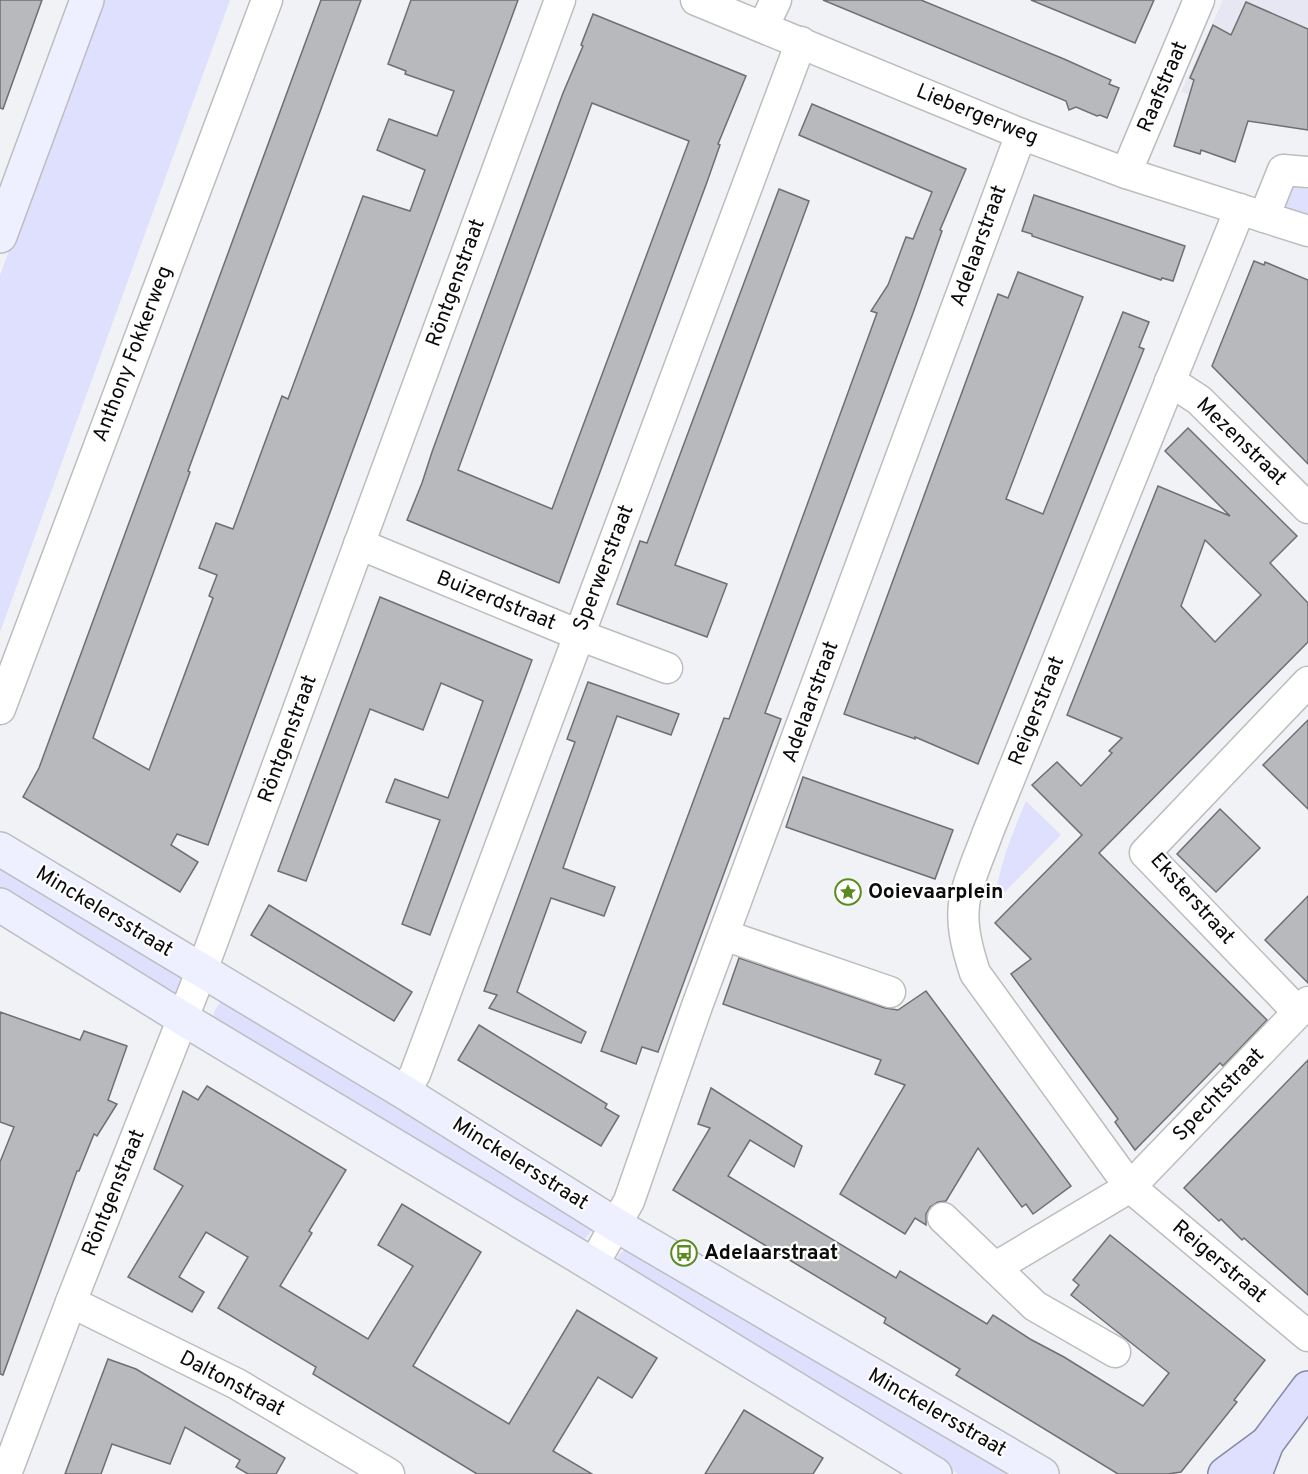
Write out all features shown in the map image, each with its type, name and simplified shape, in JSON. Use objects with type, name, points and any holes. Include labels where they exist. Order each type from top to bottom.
[{"type":"main road","points":[[0,236],[87,0]]},
{"type":"main road","name":"Minckelersstraat","points":[[0,849],[404,1092],[616,1225],[1042,1474]]},
{"type":"main road","points":[[0,905],[182,1018],[935,1474]]},
{"type":"main road","points":[[1255,1474],[1267,1443],[1308,1388]]},
{"type":"main road","points":[[1225,1474],[1267,1443]]},
{"type":"street","name":"Anthony Fokkerweg","points":[[0,709],[267,0]]},
{"type":"street","name":"Röntgenstraat","points":[[6,1474],[71,1302],[202,971],[560,0]]},
{"type":"street","name":"Liebergerweg","points":[[696,0],[1021,134],[1126,173],[1308,231]]},
{"type":"street","points":[[763,27],[776,0]]},
{"type":"street","name":"Raafstraat","points":[[1126,173],[1199,0]]},
{"type":"street","name":"Sperwerstraat","points":[[404,1092],[419,1063],[801,42]]},
{"type":"street","name":"Adelaarstraat","points":[[593,1265],[629,1201],[724,935],[1021,134]]},
{"type":"street","points":[[1252,213],[1283,170],[1308,172]]},
{"type":"street","name":"Reigerstraat","points":[[1252,213],[1170,381],[991,825],[966,895],[964,921],[967,949],[975,973],[1130,1187],[1308,1336]]},
{"type":"street","name":"Mezenstraat","points":[[1170,381],[1199,400],[1308,508]]},
{"type":"street","name":"Buizerdstraat","points":[[359,544],[579,635],[668,668]]},
{"type":"street","name":"Eksterstraat","points":[[1303,1007],[1145,853],[1308,682]]},
{"type":"street","points":[[724,935],[890,992]]},
{"type":"street","name":"Spechtstraat","points":[[1130,1187],[1303,1007]]},
{"type":"street","points":[[996,1267],[1130,1187]]},
{"type":"street","points":[[943,1218],[1035,1306],[1115,1352]]},
{"type":"street","name":"Daltonstraat","points":[[71,1302],[237,1384],[389,1474]]},
{"type":"shaded area","points":[[102,0],[230,0],[0,632],[0,275]]},
{"type":"shaded area","points":[[1223,0],[1308,0],[1308,64],[1226,103],[1181,92]]},
{"type":"shaded area","points":[[1288,186],[1308,189],[1308,219],[1292,213],[1281,201]]},
{"type":"shaded area","points":[[1026,801],[1061,835],[994,903],[1003,863]]},
{"type":"shaded area","points":[[0,863],[183,973],[178,993],[169,998],[0,896]]},
{"type":"shaded area","points":[[227,998],[595,1227],[584,1240],[574,1242],[212,1025],[216,1009]]},
{"type":"shaded area","points":[[627,1248],[1017,1474],[958,1474],[619,1269],[618,1255]]},
{"type":"building","points":[[0,0],[42,0],[3,109],[0,108]]},
{"type":"building","points":[[321,0],[361,0],[188,471],[190,472],[93,738],[149,770],[213,598],[209,596],[217,575],[199,568],[216,523],[233,529],[282,396],[288,399],[363,196],[410,211],[425,170],[377,150],[389,119],[437,136],[454,91],[405,74],[406,71],[388,64],[411,0],[518,0],[208,845],[177,834],[171,845],[198,862],[180,892],[23,797],[39,768]]},
{"type":"building","points":[[823,0],[921,0],[1064,59],[1111,80],[1109,84],[1119,88],[1107,118],[1076,107],[1069,110],[1066,101]]},
{"type":"building","points":[[1031,0],[1154,0],[1135,43]]},
{"type":"building","points":[[1246,2],[1308,29],[1308,130],[1248,121],[1235,162],[1201,150],[1200,154],[1174,146],[1194,80],[1190,78],[1213,25],[1231,35]]},
{"type":"building","points":[[593,14],[746,76],[718,144],[720,145],[707,182],[559,583],[407,520],[563,93],[583,46],[581,45]],"holes":[[[592,103],[689,141],[552,509],[458,470]]]},
{"type":"building","points":[[812,104],[966,169],[940,230],[942,231],[913,313],[765,713],[781,719],[658,1052],[642,1047],[636,1064],[601,1051],[724,718],[729,719],[877,313],[871,311],[888,285],[906,237],[913,239],[932,192],[799,135]]},
{"type":"building","points":[[779,189],[809,201],[675,565],[727,584],[707,637],[617,604],[640,541],[647,543]]},
{"type":"building","points":[[1034,195],[1185,246],[1173,281],[1162,278],[1161,280],[1022,231]]},
{"type":"building","points":[[1254,261],[1264,265],[1265,262],[1308,280],[1308,464],[1212,366]]},
{"type":"building","points":[[1018,272],[1083,297],[1006,499],[1043,514],[1123,312],[1149,322],[1139,347],[1144,349],[978,764],[915,737],[915,739],[844,714],[998,294],[1008,298]]},
{"type":"building","points":[[1188,428],[1297,536],[1270,563],[1308,603],[1308,642],[1099,853],[1267,1020],[1223,1066],[1220,1063],[1135,1150],[1115,1122],[1118,1119],[1011,974],[1031,959],[995,923],[1082,835],[1032,785],[1057,762],[1081,786],[1112,753],[1109,751],[1122,738],[1067,715],[1158,486],[1230,516],[1165,451]],"holes":[[[1205,540],[1261,595],[1215,642],[1181,606]]]},
{"type":"building","points":[[380,597],[532,660],[430,935],[402,924],[440,820],[386,802],[395,779],[448,798],[483,701],[441,683],[423,730],[370,709],[306,881],[278,871]]},
{"type":"building","points":[[588,682],[679,714],[671,735],[617,716],[563,868],[615,887],[604,916],[551,898],[517,992],[586,1032],[581,1043],[489,1008],[497,995],[484,991],[575,742],[567,739]]},
{"type":"building","points":[[1308,720],[1308,809],[1263,765]]},
{"type":"building","points":[[803,777],[953,830],[935,879],[786,827]]},
{"type":"building","points":[[1220,809],[1260,848],[1216,892],[1177,854]]},
{"type":"building","points":[[1308,896],[1308,983],[1265,940]]},
{"type":"building","points":[[269,905],[412,992],[394,1021],[251,935]]},
{"type":"building","points":[[739,958],[885,1008],[898,1010],[926,991],[1071,1186],[1033,1214],[1026,1204],[1022,1207],[978,1148],[946,1201],[938,1202],[930,1207],[926,1214],[926,1225],[915,1218],[905,1234],[840,1194],[905,1085],[875,1074],[881,1060],[723,1004]]},
{"type":"building","points":[[0,1012],[80,1040],[84,1031],[127,1046],[108,1100],[117,1104],[97,1136],[94,1134],[79,1171],[77,1171],[3,1375],[0,1374],[0,1162],[14,1127],[0,1122]]},
{"type":"building","points":[[479,1025],[607,1104],[605,1108],[619,1116],[601,1146],[458,1060]]},
{"type":"building","points":[[1308,1060],[1308,1295],[1244,1238],[1242,1240],[1221,1219],[1219,1221],[1184,1188]]},
{"type":"building","points":[[207,1086],[346,1170],[309,1231],[312,1233],[280,1286],[368,1339],[413,1266],[378,1245],[402,1204],[481,1252],[413,1366],[509,1424],[577,1310],[657,1358],[632,1398],[598,1377],[553,1451],[592,1474],[477,1474],[313,1374],[316,1367],[218,1308],[248,1257],[206,1232],[179,1277],[204,1292],[192,1312],[128,1277],[183,1186],[154,1169],[183,1091],[198,1100]]},
{"type":"building","points":[[711,1088],[802,1146],[794,1167],[750,1140],[728,1176],[896,1278],[900,1271],[987,1324],[993,1315],[1143,1406],[1169,1373],[1071,1295],[1079,1285],[1073,1280],[1110,1235],[1265,1360],[1234,1400],[1237,1402],[1181,1472],[1118,1474],[956,1375],[960,1369],[884,1323],[886,1318],[673,1190],[710,1128],[698,1124]]},
{"type":"building","points":[[108,1359],[136,1369],[285,1458],[276,1474],[248,1474],[236,1467],[240,1460],[185,1427],[170,1464],[112,1444],[101,1474],[65,1474]]},
{"type":"building","points":[[744,1410],[823,1458],[813,1474],[705,1474]]},
{"type":"place","name":"Ooievaarplein","points":[[848,892]]},
{"type":"place","name":"Adelaarstraat","points":[[684,1253]]}]
